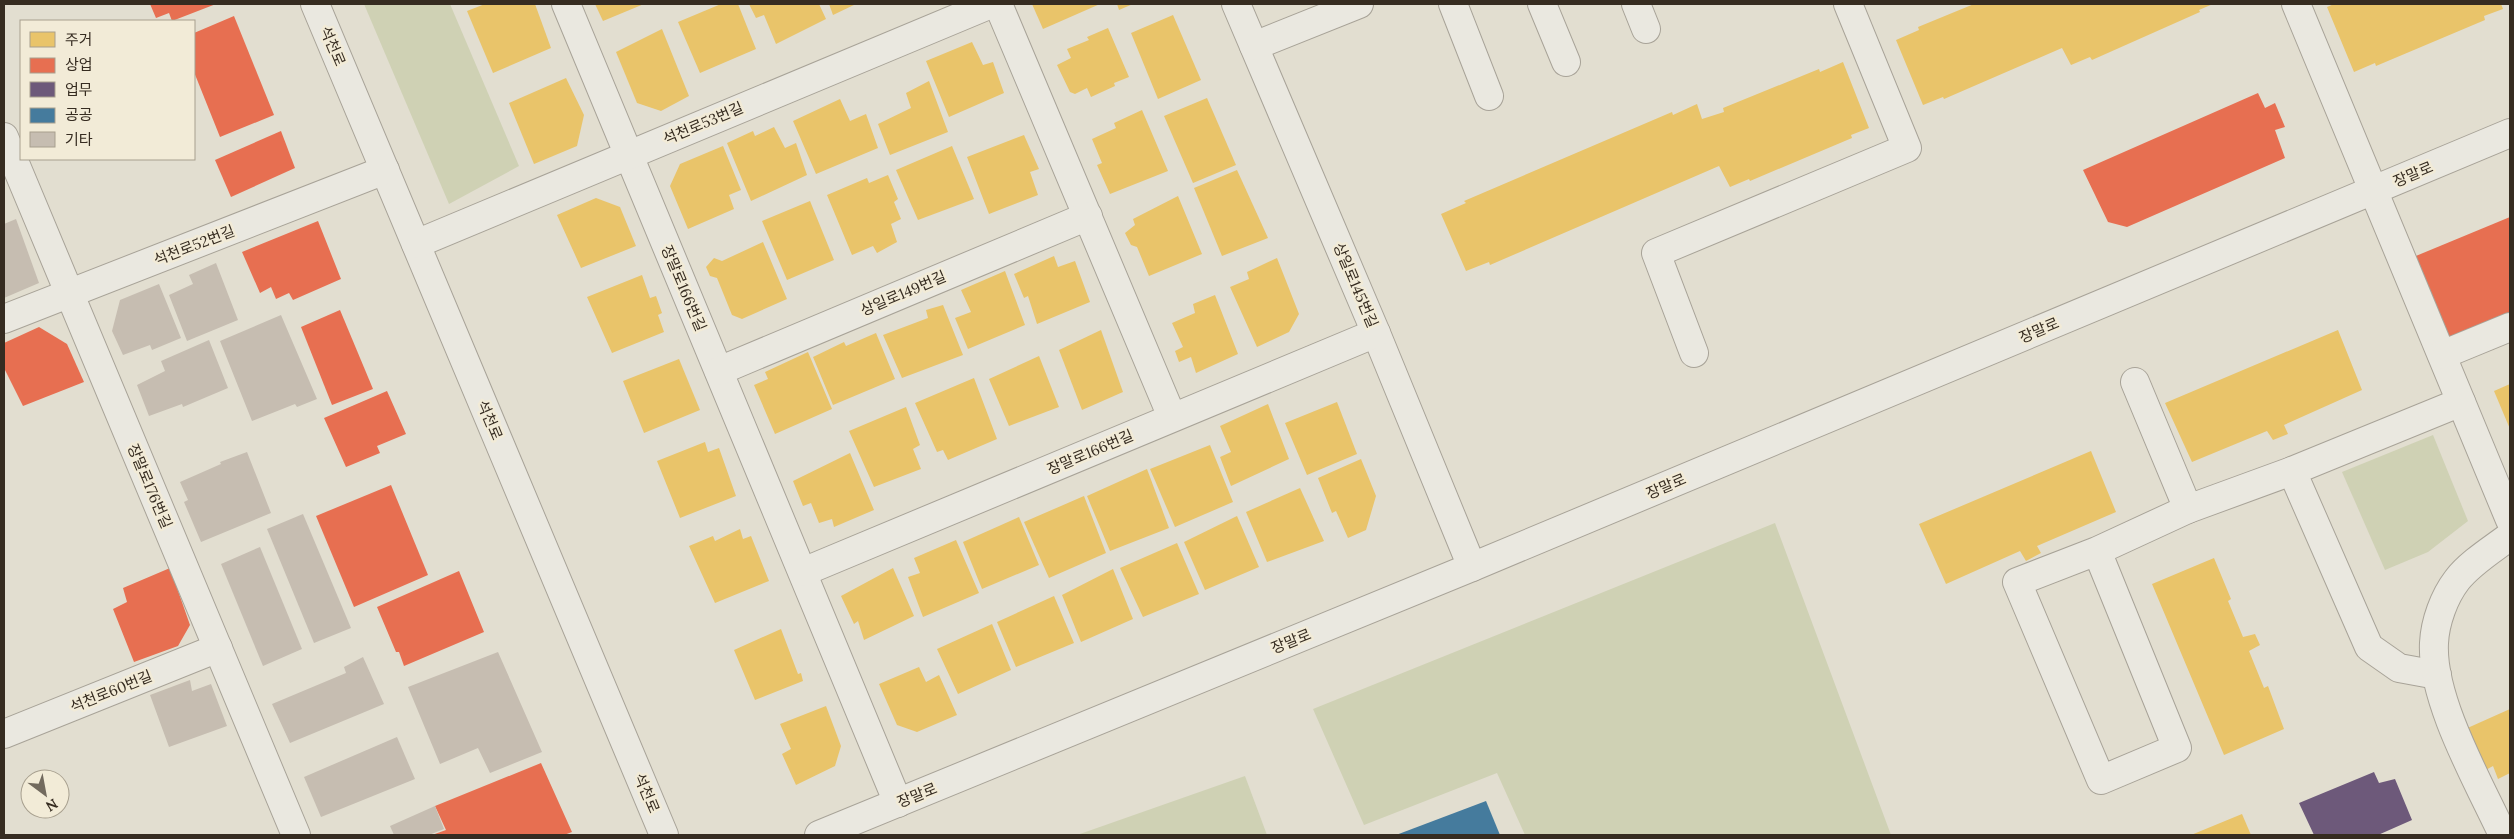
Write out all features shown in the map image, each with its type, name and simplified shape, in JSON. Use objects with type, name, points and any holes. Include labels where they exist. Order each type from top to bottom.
[{"type":"street","name":"석천로","points":[[315,4],[664,835]]},
{"type":"street","name":"장말로166번길","points":[[566,4],[898,803]]},
{"type":"street","name":"석천로53번길","points":[[416,244],[991,4]]},
{"type":"street","points":[[998,4],[1172,417]]},
{"type":"street","name":"상일로145번길","points":[[1236,4],[1376,333],[1472,567]]},
{"type":"street","points":[[1254,46],[1359,4]]},
{"type":"street","points":[[1453,4],[1489,96]]},
{"type":"street","points":[[1542,4],[1566,62]]},
{"type":"street","points":[[1636,4],[1646,29]]},
{"type":"street","points":[[1694,353],[1656,253],[1907,148],[1848,4]]},
{"type":"street","points":[[2296,4],[2510,520]]},
{"type":"street","name":"장말로","points":[[819,835],[1472,567],[2510,133]]},
{"type":"street","name":"장말로176번길","points":[[4,137],[296,835]]},
{"type":"street","name":"석천로52번길","points":[[4,319],[385,170]]},
{"type":"street","name":"상일로149번길","points":[[719,371],[1088,216]]},
{"type":"street","points":[[2442,355],[2510,326]]},
{"type":"street","name":"장말로166번길","points":[[803,572],[1376,333]]},
{"type":"street","points":[[2135,382],[2188,509]]},
{"type":"street","points":[[2097,550],[2177,748],[2101,780],[2017,582],[2097,550],[2188,509],[2292,470],[2461,402]]},
{"type":"street","points":[[2292,470],[2369,647],[2399,668],[2436,676]]},
{"type":"street","points":[[2503,835],[2453,725],[2436,676],[2434,643],[2440,612],[2458,579],[2510,536]]},
{"type":"street","name":"석천로60번길","points":[[4,734],[218,648]]},
{"type":"green space","points":[[364,4],[450,4],[519,166],[449,204]]},
{"type":"green space","points":[[2433,435],[2468,521],[2428,552],[2385,570],[2342,472]]},
{"type":"green space","points":[[1775,523],[1891,835],[1525,835],[1497,773],[1364,825],[1313,709]]},
{"type":"green space","points":[[1245,776],[1267,835],[1077,835]]},
{"type":"building: 주거","points":[[485,4],[535,4],[551,48],[493,73],[467,11]]},
{"type":"building: 주거","points":[[595,4],[644,4],[603,21]]},
{"type":"building: 주거","points":[[721,4],[738,4],[756,49],[700,73],[678,22]]},
{"type":"building: 주거","points":[[749,4],[819,4],[826,19],[776,44],[764,15],[756,18]]},
{"type":"building: 주거","points":[[829,4],[856,4],[833,15]]},
{"type":"building: 주거","points":[[1032,4],[1100,4],[1043,29]]},
{"type":"building: 주거","points":[[1117,4],[1133,4],[1119,10]]},
{"type":"building: 주거","points":[[1974,4],[2213,4],[2199,10],[2200,12],[2092,60],[2090,57],[2071,65],[2062,48],[1944,99],[1943,97],[1923,105],[1896,40],[1919,30],[1918,27]]},
{"type":"building: 주거","points":[[2334,4],[2501,4],[2503,9],[2484,16],[2485,20],[2376,66],[2375,63],[2354,72],[2327,7]]},
{"type":"building: 주거","points":[[1173,15],[1201,80],[1158,99],[1131,33]]},
{"type":"building: 주거","points":[[1108,28],[1129,77],[1114,83],[1115,86],[1091,97],[1087,88],[1075,94],[1070,92],[1057,65],[1071,58],[1067,49],[1089,40],[1087,37]]},
{"type":"building: 주거","points":[[662,29],[689,96],[661,111],[637,103],[616,52]]},
{"type":"building: 주거","points":[[972,42],[983,65],[993,62],[1004,93],[949,117],[926,61]]},
{"type":"building: 주거","points":[[1843,62],[1869,128],[1851,135],[1852,138],[1750,181],[1749,179],[1730,187],[1719,166],[1490,265],[1489,262],[1466,271],[1441,214],[1466,203],[1464,201],[1672,112],[1673,115],[1697,104],[1702,119],[1724,112],[1723,108],[1819,69],[1820,72]]},
{"type":"building: 주거","points":[[566,78],[584,115],[577,146],[534,164],[509,103]]},
{"type":"building: 주거","points":[[929,81],[948,132],[890,155],[878,124],[911,108],[906,93]]},
{"type":"building: 주거","points":[[1207,98],[1236,165],[1193,183],[1164,116]]},
{"type":"building: 주거","points":[[840,99],[850,121],[866,114],[878,148],[816,174],[793,121]]},
{"type":"building: 주거","points":[[1142,110],[1168,171],[1110,194],[1097,165],[1102,163],[1092,139],[1116,128],[1114,123]]},
{"type":"building: 주거","points":[[774,127],[785,148],[796,143],[807,175],[751,201],[727,143],[753,131],[755,136]]},
{"type":"building: 주거","points":[[1024,135],[1039,169],[1030,172],[1038,195],[989,214],[967,157]]},
{"type":"building: 주거","points":[[723,146],[741,190],[729,195],[734,209],[688,229],[670,186],[680,164]]},
{"type":"building: 주거","points":[[952,146],[974,199],[918,220],[896,170]]},
{"type":"building: 주거","points":[[1237,170],[1268,238],[1222,256],[1194,188]]},
{"type":"building: 주거","points":[[888,175],[898,199],[894,202],[901,219],[891,224],[897,242],[877,253],[873,246],[852,255],[827,195],[867,178],[869,183]]},
{"type":"building: 주거","points":[[1178,196],[1202,254],[1149,276],[1137,247],[1131,245],[1125,233],[1135,225],[1133,219]]},
{"type":"building: 주거","points":[[596,198],[620,207],[636,246],[581,268],[557,215]]},
{"type":"building: 주거","points":[[810,201],[834,260],[787,280],[762,221]]},
{"type":"building: 주거","points":[[763,242],[787,299],[742,319],[732,315],[717,278],[710,276],[706,267],[714,258],[722,261]]},
{"type":"building: 주거","points":[[1054,256],[1058,267],[1075,261],[1090,302],[1037,324],[1028,296],[1024,298],[1014,274]]},
{"type":"building: 주거","points":[[1277,258],[1299,314],[1289,332],[1257,347],[1230,287],[1249,279],[1247,272]]},
{"type":"building: 주거","points":[[1005,271],[1025,325],[968,349],[955,318],[971,312],[961,290]]},
{"type":"building: 주거","points":[[642,275],[650,298],[656,296],[662,313],[658,315],[664,332],[612,353],[587,297]]},
{"type":"building: 주거","points":[[1215,295],[1238,354],[1196,373],[1191,357],[1179,362],[1175,351],[1183,347],[1172,323],[1195,313],[1193,304]]},
{"type":"building: 주거","points":[[943,305],[963,355],[902,378],[883,335],[928,318],[926,310]]},
{"type":"building: 주거","points":[[1101,330],[1123,392],[1082,410],[1059,350]]},
{"type":"building: 주거","points":[[2338,330],[2362,390],[2284,425],[2288,434],[2273,440],[2267,431],[2192,462],[2165,403]]},
{"type":"building: 주거","points":[[876,333],[895,379],[833,405],[813,357],[844,342],[846,346]]},
{"type":"building: 주거","points":[[808,352],[832,409],[775,434],[754,385],[768,379],[765,372]]},
{"type":"building: 주거","points":[[1039,356],[1059,407],[1009,426],[989,379]]},
{"type":"building: 주거","points":[[679,359],[700,410],[644,433],[623,381]]},
{"type":"building: 주거","points":[[974,378],[997,439],[948,460],[943,450],[937,452],[915,403]]},
{"type":"building: 주거","points":[[2510,384],[2510,429],[2494,391]]},
{"type":"building: 주거","points":[[1337,402],[1357,454],[1307,475],[1285,423]]},
{"type":"building: 주거","points":[[1268,404],[1289,459],[1231,486],[1220,457],[1231,452],[1220,426]]},
{"type":"building: 주거","points":[[906,407],[920,445],[913,449],[921,469],[874,487],[849,431]]},
{"type":"building: 주거","points":[[705,442],[708,452],[719,448],[736,496],[680,518],[657,461]]},
{"type":"building: 주거","points":[[1210,445],[1233,502],[1175,527],[1150,469]]},
{"type":"building: 주거","points":[[2091,451],[2116,512],[2037,546],[2041,553],[2026,561],[2020,551],[1946,584],[1919,524]]},
{"type":"building: 주거","points":[[850,453],[874,510],[834,527],[832,519],[819,523],[811,503],[803,506],[793,481]]},
{"type":"building: 주거","points":[[1361,459],[1376,496],[1366,530],[1348,538],[1336,511],[1332,513],[1318,478]]},
{"type":"building: 주거","points":[[1147,469],[1169,528],[1110,551],[1087,496]]},
{"type":"building: 주거","points":[[1300,488],[1324,541],[1267,562],[1246,512]]},
{"type":"building: 주거","points":[[1084,496],[1106,553],[1049,578],[1024,522]]},
{"type":"building: 주거","points":[[1237,516],[1259,567],[1205,590],[1184,542]]},
{"type":"building: 주거","points":[[1019,517],[1039,565],[982,589],[963,542]]},
{"type":"building: 주거","points":[[740,529],[743,539],[751,536],[769,581],[715,603],[689,546],[713,536],[715,541]]},
{"type":"building: 주거","points":[[956,540],[979,593],[923,617],[908,577],[920,573],[914,558]]},
{"type":"building: 주거","points":[[1177,543],[1199,594],[1143,617],[1120,568]]},
{"type":"building: 주거","points":[[2214,558],[2231,599],[2228,601],[2243,637],[2255,634],[2260,645],[2249,651],[2264,688],[2268,686],[2284,729],[2224,755],[2152,584]]},
{"type":"building: 주거","points":[[893,568],[914,616],[864,640],[858,621],[854,624],[841,596]]},
{"type":"building: 주거","points":[[1113,569],[1133,619],[1081,642],[1062,595]]},
{"type":"building: 주거","points":[[1054,596],[1074,643],[1016,667],[997,622]]},
{"type":"building: 주거","points":[[992,624],[1011,670],[958,694],[937,649]]},
{"type":"building: 주거","points":[[781,629],[798,674],[801,673],[803,681],[755,700],[734,650]]},
{"type":"building: 주거","points":[[919,667],[926,682],[939,675],[957,715],[917,732],[897,725],[879,684]]},
{"type":"building: 주거","points":[[826,706],[841,746],[835,766],[796,785],[782,754],[791,749],[780,724]]},
{"type":"building: 주거","points":[[2510,709],[2510,773],[2498,779],[2493,766],[2482,772],[2463,730]]},
{"type":"building: 주거","points":[[2242,814],[2251,835],[2191,835]]},
{"type":"building: 상업","points":[[150,4],[216,4],[175,20],[172,20],[169,13],[156,18]]},
{"type":"building: 상업","points":[[234,16],[274,115],[220,137],[195,74],[195,33]]},
{"type":"building: 상업","points":[[2258,93],[2265,108],[2275,103],[2285,127],[2275,130],[2285,158],[2127,227],[2108,222],[2083,170]]},
{"type":"building: 상업","points":[[281,131],[295,168],[231,197],[215,160]]},
{"type":"building: 상업","points":[[2510,217],[2510,315],[2448,341],[2411,258]]},
{"type":"building: 상업","points":[[318,221],[341,279],[293,300],[289,293],[276,299],[271,287],[260,293],[242,252]]},
{"type":"building: 상업","points":[[340,310],[373,389],[332,405],[301,327]]},
{"type":"building: 상업","points":[[39,327],[67,344],[84,382],[23,406],[4,368],[4,343]]},
{"type":"building: 상업","points":[[387,391],[406,434],[377,446],[380,453],[346,467],[324,418]]},
{"type":"building: 상업","points":[[391,485],[428,575],[354,607],[316,516]]},
{"type":"building: 상업","points":[[170,568],[190,625],[178,646],[134,662],[113,609],[127,602],[123,588]]},
{"type":"building: 상업","points":[[459,571],[484,632],[404,666],[377,607]]},
{"type":"building: 상업","points":[[541,763],[572,832],[564,835],[432,835],[446,830],[435,806]]},
{"type":"building: 업무","points":[[2374,772],[2379,783],[2395,779],[2412,820],[2378,835],[2314,835],[2299,803]]},
{"type":"building: 공공","points":[[1486,801],[1500,835],[1396,835]]},
{"type":"building: 기타","points":[[16,219],[39,283],[4,298],[4,224]]},
{"type":"building: 기타","points":[[216,263],[238,320],[187,341],[169,295],[193,284],[189,275]]},
{"type":"building: 기타","points":[[159,284],[181,338],[152,350],[150,345],[123,355],[112,331],[120,300]]},
{"type":"building: 기타","points":[[281,315],[317,399],[297,407],[295,404],[252,421],[220,341]]},
{"type":"building: 기타","points":[[209,340],[228,388],[183,407],[182,404],[149,416],[137,385],[165,371],[161,361]]},
{"type":"building: 기타","points":[[247,452],[271,513],[201,542],[184,502],[188,500],[180,482],[221,464],[220,462]]},
{"type":"building: 기타","points":[[303,514],[351,628],[314,643],[267,529]]},
{"type":"building: 기타","points":[[260,547],[302,649],[263,666],[221,564]]},
{"type":"building: 기타","points":[[498,652],[542,752],[490,773],[478,748],[440,764],[408,687]]},
{"type":"building: 기타","points":[[363,657],[384,704],[290,743],[272,704],[346,673],[344,667]]},
{"type":"building: 기타","points":[[190,680],[192,691],[211,684],[227,726],[169,747],[150,695]]},
{"type":"building: 기타","points":[[397,737],[415,779],[321,817],[304,777]]},
{"type":"building: 기타","points":[[435,806],[444,829],[429,835],[394,835],[390,826]]}]
